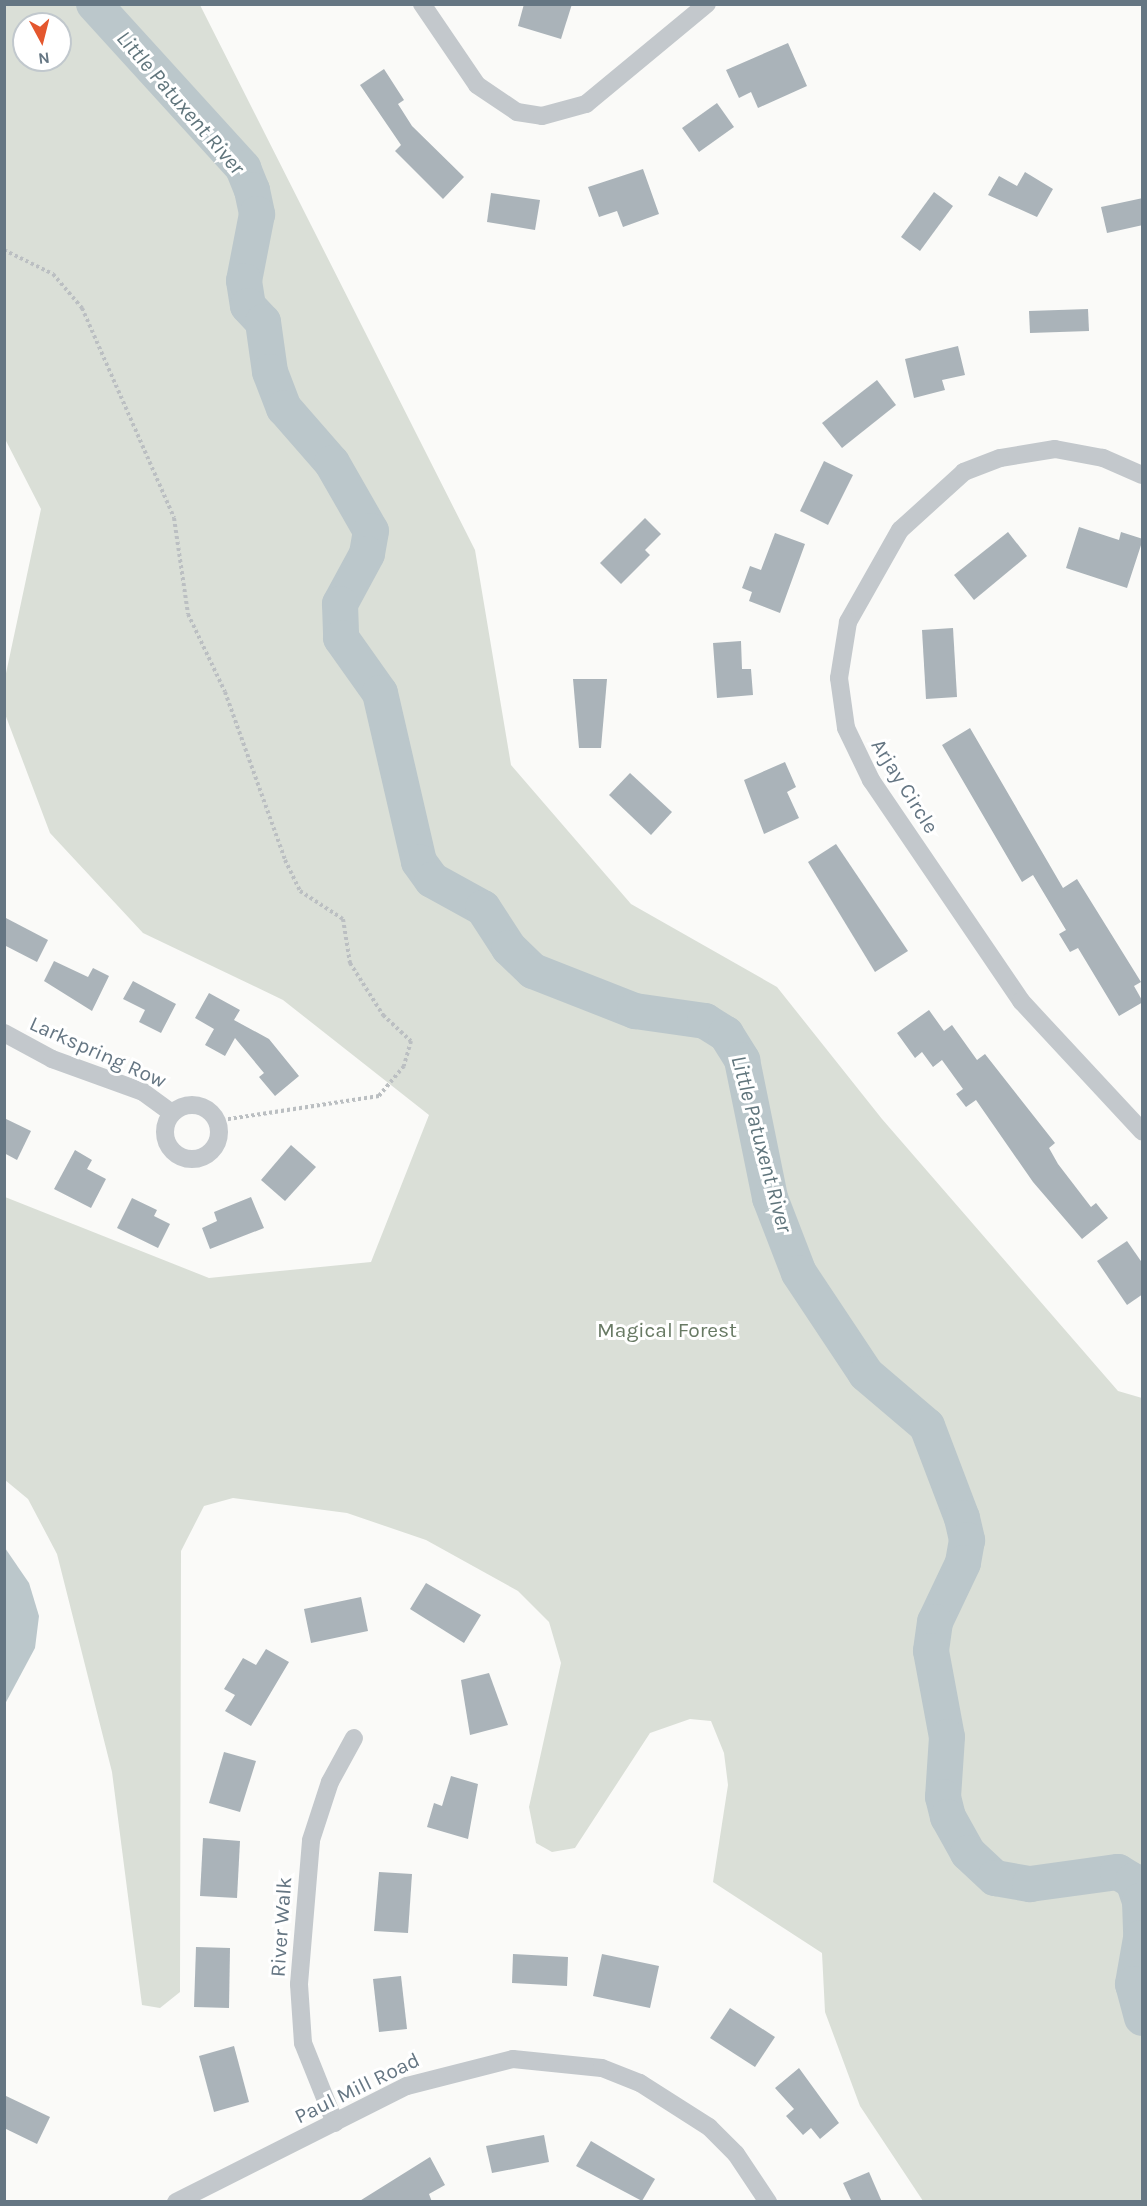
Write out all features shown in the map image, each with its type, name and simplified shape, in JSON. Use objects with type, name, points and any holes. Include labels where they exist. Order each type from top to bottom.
[{"type":"street","points":[[422,4],[477,85],[517,112],[542,116],[586,104],[707,4]]},
{"type":"street","name":"Arjay Circle","points":[[1143,475],[1103,458],[1055,449],[1000,458],[964,472],[900,530],[848,622],[839,678],[846,728],[871,780],[1020,1001],[1143,1131]]},
{"type":"street","name":"Larkspring Row","points":[[4,1033],[52,1059],[143,1092],[172,1113]]},
{"type":"street","name":"Larkspring Row","points":[[192,1105],[216,1121],[212,1149],[191,1159],[179,1156],[165,1138],[172,1113],[192,1105]]},
{"type":"street","name":"River Walk","points":[[335,2123],[305,2052],[298,1984],[311,1840],[330,1782],[354,1738]]},
{"type":"street","name":"Paul Mill Road","points":[[176,2202],[407,2086],[475,2065],[555,2060],[602,2068],[640,2083],[709,2127],[736,2154],[768,2202]]},
{"type":"path","points":[[4,250],[53,274],[82,308],[174,518],[188,614],[225,692],[285,860],[300,891],[343,919],[351,963],[383,1016],[406,1035],[411,1051],[379,1096],[216,1121]]},
{"type":"green space","name":"Magical Forest","points":[[5,4],[200,5],[475,550],[511,765],[631,904],[777,987],[882,1119],[1118,1391],[1142,1398],[1142,2201],[923,2201],[860,2106],[825,2012],[822,1953],[713,1882],[728,1785],[724,1753],[711,1721],[690,1719],[650,1733],[575,1848],[552,1852],[536,1843],[529,1807],[561,1663],[549,1622],[518,1591],[426,1540],[347,1513],[233,1498],[204,1506],[181,1551],[180,1992],[160,2008],[142,2005],[112,1772],[57,1554],[28,1499],[5,1480],[5,1197],[209,1278],[371,1262],[429,1115],[283,1000],[143,933],[50,833],[5,714],[5,678],[41,509],[5,439]]},
{"type":"shaded area","points":[[5,1548],[29,1583],[39,1616],[35,1648],[5,1704]]},
{"type":"building","points":[[524,4],[572,4],[561,39],[518,26]]},
{"type":"building","points":[[788,43],[807,86],[758,108],[751,92],[739,98],[726,70]]},
{"type":"building","points":[[384,69],[404,100],[398,104],[412,126],[464,177],[443,199],[395,151],[401,145],[360,85]]},
{"type":"building","points":[[717,103],[734,127],[699,152],[682,128]]},
{"type":"building","points":[[643,169],[659,214],[623,227],[617,211],[599,217],[588,187]]},
{"type":"building","points":[[1025,172],[1053,189],[1037,217],[988,195],[999,176],[1017,186]]},
{"type":"building","points":[[934,192],[953,206],[920,251],[901,237]]},
{"type":"building","points":[[491,193],[540,200],[535,230],[487,222]]},
{"type":"building","points":[[1143,198],[1143,225],[1107,233],[1101,207]]},
{"type":"building","points":[[1088,309],[1089,331],[1030,333],[1029,311]]},
{"type":"building","points":[[958,346],[965,375],[942,380],[945,390],[914,398],[905,359]]},
{"type":"building","points":[[877,380],[896,405],[842,448],[822,423]]},
{"type":"building","points":[[824,461],[853,475],[828,525],[800,511]]},
{"type":"building","points":[[645,518],[661,534],[645,550],[650,555],[621,584],[600,563]]},
{"type":"building","points":[[1079,527],[1119,540],[1121,532],[1143,539],[1127,588],[1066,568]]},
{"type":"building","points":[[1008,532],[1027,556],[974,600],[954,575]]},
{"type":"building","points":[[775,533],[805,544],[780,613],[749,601],[752,592],[742,588],[750,566],[761,570]]},
{"type":"building","points":[[953,628],[957,697],[926,699],[922,630]]},
{"type":"building","points":[[741,641],[742,669],[751,669],[753,695],[717,698],[713,643]]},
{"type":"building","points":[[573,679],[607,679],[601,748],[579,748]]},
{"type":"building","points":[[970,728],[1063,888],[1077,879],[1141,982],[1134,986],[1143,1002],[1119,1016],[1078,948],[1070,952],[1059,934],[1066,930],[1033,875],[1022,882],[942,745]]},
{"type":"building","points":[[785,762],[796,787],[787,792],[799,818],[764,834],[744,780]]},
{"type":"building","points":[[630,773],[672,812],[651,835],[609,795]]},
{"type":"building","points":[[836,844],[908,951],[875,972],[808,862]]},
{"type":"building","points":[[4,917],[48,940],[37,962],[4,945]]},
{"type":"building","points":[[54,961],[88,977],[93,968],[109,976],[92,1011],[44,981]]},
{"type":"building","points":[[133,981],[176,1004],[161,1033],[139,1022],[145,1010],[123,999]]},
{"type":"building","points":[[209,993],[240,1010],[234,1020],[269,1039],[299,1076],[275,1096],[259,1077],[264,1073],[235,1038],[225,1056],[205,1045],[214,1029],[195,1018]]},
{"type":"building","points":[[929,1010],[944,1031],[952,1025],[977,1060],[985,1054],[1055,1143],[1049,1148],[1058,1164],[1091,1207],[1096,1203],[1108,1218],[1082,1239],[1033,1182],[976,1100],[966,1107],[956,1094],[963,1089],[942,1060],[933,1067],[922,1052],[915,1058],[897,1033]]},
{"type":"building","points":[[4,1118],[31,1131],[17,1160],[4,1153]]},
{"type":"building","points":[[291,1145],[316,1167],[285,1201],[261,1180]]},
{"type":"building","points":[[75,1150],[92,1160],[87,1169],[106,1179],[91,1208],[54,1189]]},
{"type":"building","points":[[251,1197],[264,1228],[210,1249],[202,1228],[217,1221],[214,1212]]},
{"type":"building","points":[[132,1198],[157,1210],[154,1216],[170,1224],[158,1248],[117,1228]]},
{"type":"building","points":[[1127,1241],[1143,1264],[1143,1294],[1127,1305],[1097,1261]]},
{"type":"building","points":[[426,1583],[481,1615],[464,1643],[410,1609]]},
{"type":"building","points":[[361,1597],[368,1631],[311,1643],[304,1609]]},
{"type":"building","points":[[266,1649],[289,1662],[251,1726],[225,1711],[235,1695],[224,1689],[243,1658],[256,1665]]},
{"type":"building","points":[[489,1673],[508,1725],[470,1735],[461,1680]]},
{"type":"building","points":[[224,1752],[256,1761],[240,1812],[209,1803]]},
{"type":"building","points":[[451,1776],[478,1784],[468,1839],[427,1827],[434,1803],[442,1806]]},
{"type":"building","points":[[203,1838],[240,1841],[237,1898],[200,1896]]},
{"type":"building","points":[[379,1872],[412,1874],[408,1933],[374,1931]]},
{"type":"building","points":[[196,1947],[230,1948],[229,2008],[194,2007]]},
{"type":"building","points":[[513,1954],[568,1957],[567,1986],[512,1983]]},
{"type":"building","points":[[602,1954],[659,1966],[650,2008],[593,1996]]},
{"type":"building","points":[[401,1976],[407,2029],[379,2032],[373,1979]]},
{"type":"building","points":[[730,2008],[775,2037],[755,2067],[710,2038]]},
{"type":"building","points":[[234,2046],[249,2102],[214,2112],[199,2056]]},
{"type":"building","points":[[799,2068],[839,2123],[820,2139],[811,2128],[803,2135],[786,2116],[794,2109],[775,2088]]},
{"type":"building","points":[[4,2095],[50,2117],[37,2144],[4,2128]]},
{"type":"building","points":[[544,2135],[549,2162],[492,2173],[486,2146]]},
{"type":"building","points":[[591,2141],[655,2179],[642,2201],[576,2166]]},
{"type":"building","points":[[430,2157],[445,2185],[429,2194],[432,2202],[358,2202]]},
{"type":"building","points":[[869,2172],[882,2202],[852,2202],[843,2183]]},
{"type":"waterway","name":"Little Patuxent River","points":[[94,4],[243,168],[252,190],[257,214],[244,281],[248,306],[263,322],[270,372],[284,408],[332,463],[371,531],[367,554],[340,604],[341,638],[380,693],[419,862],[432,880],[483,908],[509,948],[533,971],[635,1011],[705,1021],[726,1034],[742,1060],[770,1198],[799,1273],[866,1374],[927,1426],[962,1518],[967,1540],[963,1563],[935,1622],[931,1651],[947,1737],[943,1797],[948,1817],[968,1853],[995,1878],[1030,1884],[1118,1872],[1133,1881],[1140,1901],[1141,1938],[1133,1984],[1142,2018]]}]
